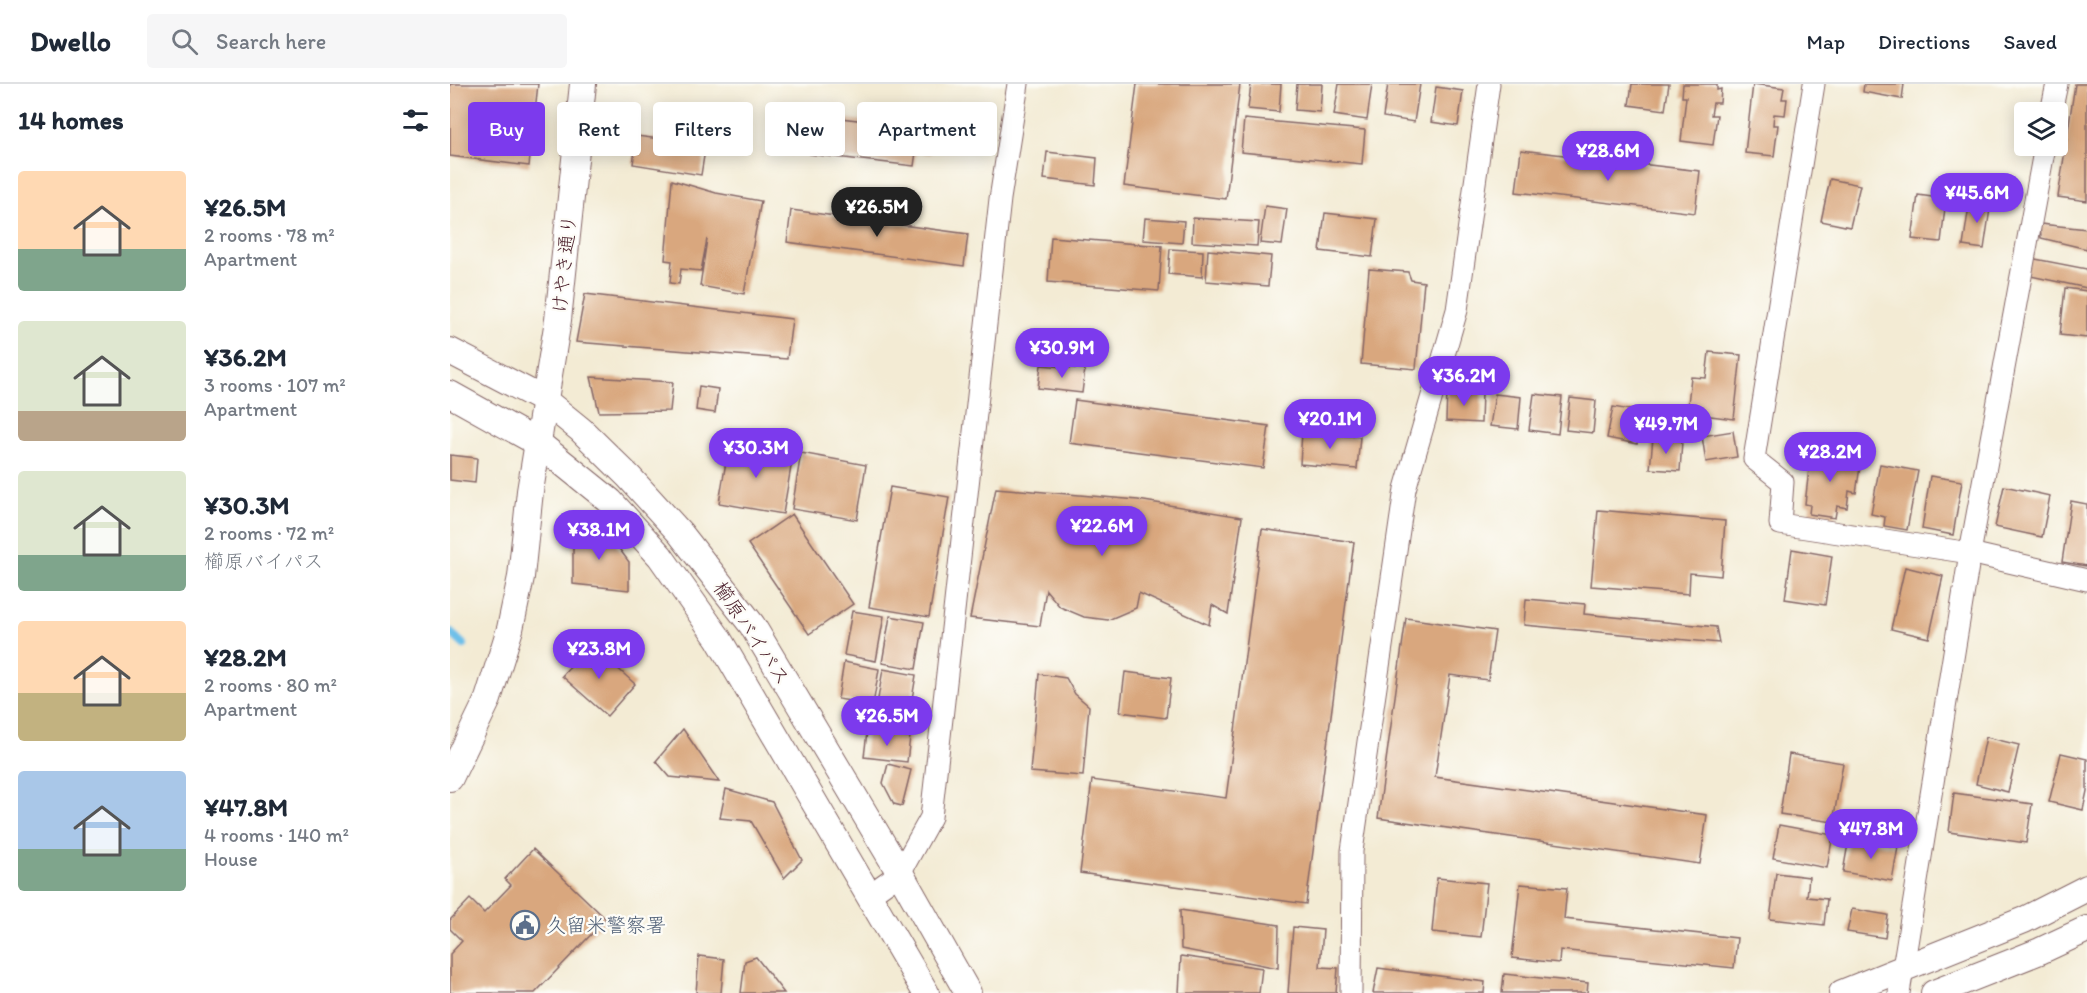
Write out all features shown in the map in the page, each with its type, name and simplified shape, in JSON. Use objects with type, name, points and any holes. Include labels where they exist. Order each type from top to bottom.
[{"type":"street","name":"けやき通り","points":[[450,778],[488,699],[510,629],[520,577],[544,400],[558,320],[583,84]]},
{"type":"street","points":[[869,895],[900,873],[931,817],[1000,200],[1018,84]]},
{"type":"street","points":[[1351,993],[1352,850],[1404,501],[1456,310],[1489,84]]},
{"type":"street","points":[[1814,84],[1754,459],[1783,482],[1780,524],[1970,553],[2087,580]]},
{"type":"street","points":[[2053,102],[2056,84]]},
{"type":"street","points":[[1902,981],[1970,553],[2043,156]]},
{"type":"street","name":"櫛原バイパス","points":[[450,351],[544,400],[581,430],[629,477],[680,533],[752,625],[900,873],[968,993]]},
{"type":"street","name":"櫛原バイパス","points":[[450,394],[538,443],[610,501],[660,556],[718,638],[926,993]]},
{"type":"street","points":[[1842,993],[1902,981],[2087,888]]},
{"type":"street","points":[[1934,993],[2040,951],[2087,929]]},
{"type":"building","points":[[450,84],[538,84],[536,102],[468,102],[468,156],[530,156],[529,166],[450,156]]},
{"type":"building","points":[[1137,84],[1240,84],[1226,199],[1124,186]]},
{"type":"building","points":[[1251,84],[1281,84],[1279,112],[1248,109]]},
{"type":"building","points":[[1297,84],[1322,84],[1320,112],[1295,110]]},
{"type":"building","points":[[1339,84],[1372,84],[1367,120],[1334,115]]},
{"type":"building","points":[[1388,84],[1420,84],[1414,122],[1383,117]]},
{"type":"building","points":[[1632,84],[1669,84],[1665,110],[1629,105]]},
{"type":"building","points":[[1683,84],[1717,84],[1717,90],[1721,89],[1720,103],[1713,103],[1711,115],[1717,115],[1713,145],[1681,141],[1686,97],[1682,97]]},
{"type":"building","points":[[1753,84],[1784,88],[1782,99],[1787,99],[1785,115],[1774,114],[1773,125],[1778,125],[1774,156],[1745,153]]},
{"type":"building","points":[[1864,84],[1904,84],[1902,99],[1863,92]]},
{"type":"building","points":[[2075,84],[2087,84],[2087,201],[2058,197],[2064,156],[2068,156],[2068,131]]},
{"type":"building","points":[[1436,87],[1463,91],[1458,126],[1431,122]]},
{"type":"building","points":[[845,119],[857,120],[857,156],[915,156],[914,166],[827,156],[845,156]]},
{"type":"building","points":[[1244,119],[1365,130],[1362,164],[1241,152]]},
{"type":"building","points":[[641,137],[653,138],[653,156],[704,156],[701,175],[633,164],[634,156],[641,156]]},
{"type":"building","points":[[1521,150],[1700,171],[1695,213],[1516,192]]},
{"type":"building","points":[[1047,152],[1097,158],[1095,185],[1044,179]]},
{"type":"building","points":[[1830,179],[1860,185],[1850,227],[1821,221]]},
{"type":"building","points":[[672,180],[716,193],[761,201],[744,294],[700,286],[707,239],[701,271],[681,269],[679,284],[670,283],[672,261],[665,260]]},
{"type":"building","points":[[1918,195],[1946,199],[1941,242],[1912,239]]},
{"type":"building","points":[[1970,199],[1991,202],[1984,249],[1963,246]]},
{"type":"building","points":[[1265,206],[1287,209],[1282,245],[1260,243]]},
{"type":"building","points":[[791,210],[968,234],[964,266],[787,242]]},
{"type":"building","points":[[1325,213],[1377,219],[1372,257],[1320,251]]},
{"type":"building","points":[[1145,218],[1184,221],[1182,243],[1143,240]]},
{"type":"building","points":[[1193,218],[1259,222],[1257,246],[1192,242]]},
{"type":"building","points":[[2040,224],[2087,229],[2087,249],[2041,238]]},
{"type":"building","points":[[1051,237],[1162,246],[1159,291],[1048,282]]},
{"type":"building","points":[[1170,249],[1203,251],[1202,277],[1168,274]]},
{"type":"building","points":[[1208,250],[1271,256],[1268,286],[1206,281]]},
{"type":"building","points":[[2030,258],[2087,269],[2087,288],[2026,275]]},
{"type":"building","points":[[1369,269],[1408,272],[1411,280],[1424,282],[1416,369],[1361,364]]},
{"type":"building","points":[[2065,288],[2087,291],[2087,338],[2060,335]]},
{"type":"building","points":[[585,294],[792,319],[787,359],[576,342]]},
{"type":"building","points":[[1709,352],[1741,355],[1734,419],[1687,413],[1691,377],[1706,378]]},
{"type":"building","points":[[1041,365],[1085,369],[1082,393],[1038,388]]},
{"type":"building","points":[[591,377],[673,382],[670,411],[599,412]]},
{"type":"building","points":[[699,386],[718,389],[715,413],[696,410]]},
{"type":"building","points":[[1447,391],[1482,392],[1481,423],[1446,421]]},
{"type":"building","points":[[1495,394],[1521,397],[1518,429],[1490,426]]},
{"type":"building","points":[[1534,394],[1562,397],[1558,434],[1529,430]]},
{"type":"building","points":[[1570,398],[1596,401],[1593,433],[1566,430]]},
{"type":"building","points":[[1075,400],[1269,426],[1263,468],[1069,443]]},
{"type":"building","points":[[1613,407],[1642,412],[1637,444],[1607,438]]},
{"type":"building","points":[[1650,411],[1679,413],[1677,432],[1648,430]]},
{"type":"building","points":[[1733,431],[1737,457],[1706,462],[1702,436]]},
{"type":"building","points":[[1302,432],[1360,437],[1357,469],[1300,464]]},
{"type":"building","points":[[1653,438],[1682,441],[1680,471],[1650,469]]},
{"type":"building","points":[[729,444],[793,455],[783,514],[719,503]]},
{"type":"building","points":[[1805,452],[1861,460],[1856,493],[1849,491],[1847,508],[1837,506],[1835,518],[1809,514],[1810,505],[1805,504],[1809,469],[1803,467]]},
{"type":"building","points":[[801,453],[866,465],[857,520],[792,509]]},
{"type":"building","points":[[450,455],[477,458],[475,483],[450,480]]},
{"type":"building","points":[[1880,464],[1918,471],[1907,530],[1884,526],[1885,517],[1871,514]]},
{"type":"building","points":[[1930,476],[1962,481],[1953,535],[1922,529]]},
{"type":"building","points":[[2004,486],[2050,496],[2042,537],[1995,527]]},
{"type":"building","points":[[890,487],[949,497],[929,617],[869,607]]},
{"type":"building","points":[[996,488],[1138,500],[1242,517],[1228,614],[1212,605],[1209,625],[1139,593],[1136,608],[1108,620],[1084,617],[1060,607],[1046,590],[1040,626],[970,618]]},
{"type":"building","points":[[2071,501],[2087,504],[2087,566],[2062,562]]},
{"type":"building","points":[[1598,510],[1725,521],[1721,576],[1690,573],[1689,594],[1591,586]]},
{"type":"building","points":[[792,514],[853,604],[809,634],[748,544]]},
{"type":"building","points":[[573,529],[606,531],[629,562],[629,590],[573,584]]},
{"type":"building","points":[[1262,529],[1354,542],[1306,904],[1080,873],[1092,780],[1226,798]]},
{"type":"building","points":[[1792,549],[1832,556],[1825,605],[1785,599]]},
{"type":"building","points":[[1905,567],[1943,576],[1929,638],[1891,629]]},
{"type":"building","points":[[1526,599],[1585,604],[1584,614],[1716,627],[1719,643],[1524,625]]},
{"type":"building","points":[[852,611],[884,616],[876,661],[844,655]]},
{"type":"building","points":[[890,616],[924,622],[916,669],[882,663]]},
{"type":"building","points":[[1406,618],[1495,631],[1488,680],[1450,675],[1435,777],[1707,815],[1700,864],[1378,818]]},
{"type":"building","points":[[591,644],[635,684],[607,716],[562,676]]},
{"type":"building","points":[[844,662],[879,669],[873,705],[838,699]]},
{"type":"building","points":[[883,669],[916,675],[910,711],[877,705]]},
{"type":"building","points":[[1125,672],[1171,678],[1166,718],[1120,712]]},
{"type":"building","points":[[1039,674],[1066,678],[1075,694],[1089,706],[1083,776],[1030,772]]},
{"type":"building","points":[[683,729],[719,782],[670,777],[656,761]]},
{"type":"building","points":[[867,732],[910,737],[907,762],[864,757]]},
{"type":"building","points":[[1986,737],[2019,745],[2008,792],[1976,784]]},
{"type":"building","points":[[2061,753],[2087,759],[2087,791],[2083,810],[2049,802]]},
{"type":"building","points":[[1789,754],[1843,763],[1833,822],[1780,814]]},
{"type":"building","points":[[888,764],[911,770],[902,806],[894,804],[883,783]]},
{"type":"building","points":[[726,789],[772,802],[802,860],[784,878],[751,821],[720,818]]},
{"type":"building","points":[[1954,793],[2032,804],[2026,843],[1949,832]]},
{"type":"building","points":[[1779,825],[1833,835],[1827,868],[1773,858]]},
{"type":"building","points":[[1849,838],[1898,847],[1892,881],[1843,872]]},
{"type":"building","name":"久留米警察署","points":[[533,849],[606,919],[535,993],[450,993],[450,954],[462,941],[450,929],[450,920],[470,899],[484,913],[511,885],[505,879]]},
{"type":"building","points":[[1776,873],[1809,877],[1807,897],[1827,899],[1824,925],[1770,919]]},
{"type":"building","points":[[1437,878],[1487,883],[1481,937],[1432,932]]},
{"type":"building","points":[[1520,884],[1567,888],[1564,919],[1737,938],[1734,968],[1560,950],[1559,963],[1512,958]]},
{"type":"building","points":[[1852,909],[1888,915],[1885,938],[1847,932]]},
{"type":"building","points":[[1180,910],[1279,925],[1278,968],[1181,949]]},
{"type":"building","points":[[1293,927],[1323,930],[1320,967],[1338,968],[1336,993],[1288,993]]},
{"type":"building","points":[[699,956],[724,959],[721,993],[696,993]]},
{"type":"building","points":[[1181,956],[1262,968],[1259,993],[1179,993]]},
{"type":"building","points":[[756,957],[784,993],[741,993],[745,961]]},
{"type":"building","points":[[1378,968],[1485,982],[1484,993],[1373,993]]},
{"type":"building","points":[[1504,974],[1588,983],[1587,993],[1502,993]]},
{"type":"waterway","points":[[450,632],[464,645]]},
{"type":"place","name":"久留米警察署","points":[[525,925]]}]
